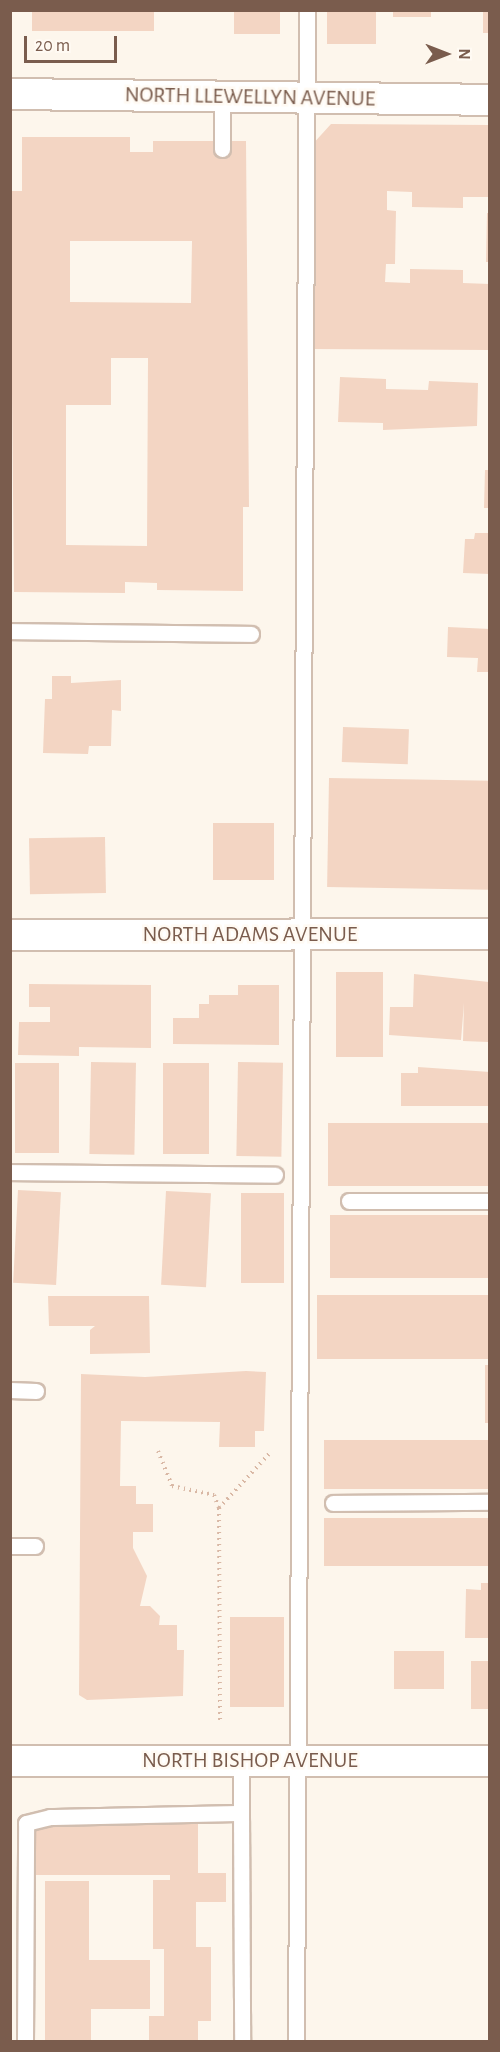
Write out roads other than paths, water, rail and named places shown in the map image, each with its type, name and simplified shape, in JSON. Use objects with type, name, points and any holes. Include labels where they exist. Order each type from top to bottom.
[{"type":"street","name":"NORTH LLEWELLYN AVENUE","points":[[10,94],[489,100]]},
{"type":"street","name":"NORTH ADAMS AVENUE","points":[[10,935],[489,934]]},
{"type":"street","name":"NORTH BISHOP AVENUE","points":[[10,1761],[489,1761]]},
{"type":"lane","points":[[296,2042],[299,935],[307,10]]},
{"type":"lane","points":[[222,97],[222,149]]},
{"type":"lane","points":[[10,631],[250,634]]},
{"type":"lane","points":[[10,1172],[275,1175]]},
{"type":"lane","points":[[349,1201],[489,1201]]},
{"type":"lane","points":[[10,1390],[36,1391]]},
{"type":"lane","points":[[333,1503],[489,1502]]},
{"type":"lane","points":[[10,1546],[35,1546]]},
{"type":"lane","points":[[241,1761],[242,2042]]},
{"type":"lane","points":[[25,2042],[18,1844],[26,1823],[50,1817],[241,1813]]}]
